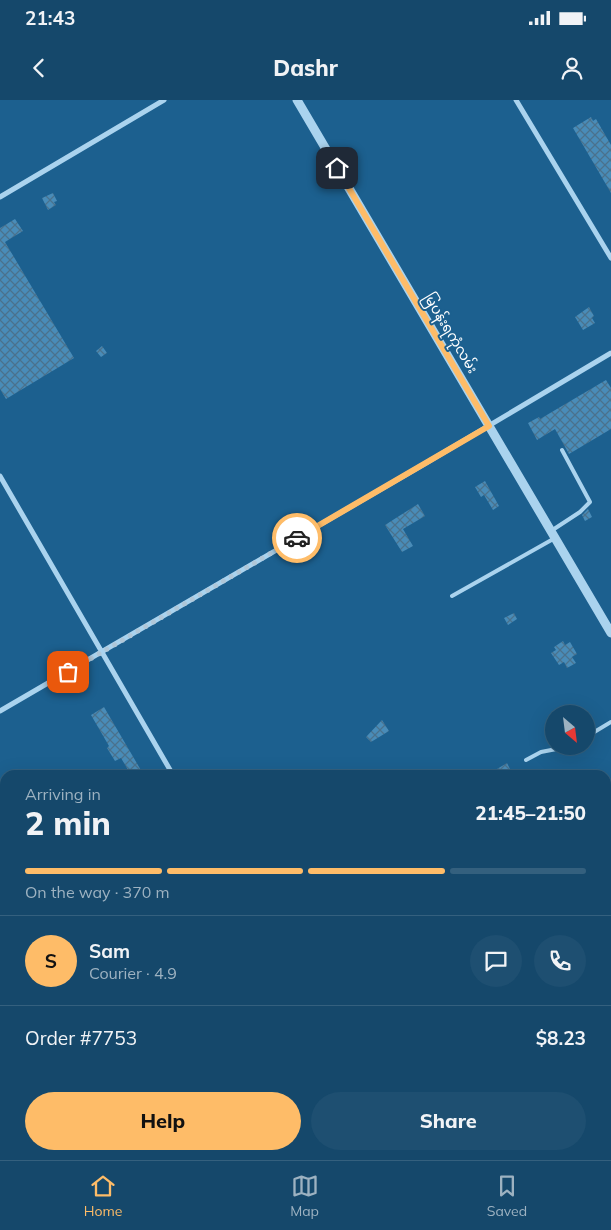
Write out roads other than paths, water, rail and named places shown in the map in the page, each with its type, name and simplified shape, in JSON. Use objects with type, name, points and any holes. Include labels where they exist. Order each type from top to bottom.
[{"type":"street","points":[[0,197],[164,100]]},
{"type":"street","name":"မြပန်းရကုံလမ်း","points":[[297,100],[611,633]]},
{"type":"street","points":[[516,100],[611,258]]},
{"type":"street","points":[[0,711],[611,353]]},
{"type":"street","points":[[0,476],[170,770]]},
{"type":"lane","points":[[452,596],[553,534],[590,502],[562,450]]},
{"type":"lane","points":[[595,732],[611,722]]},
{"type":"lane","points":[[526,760],[545,751]]}]
